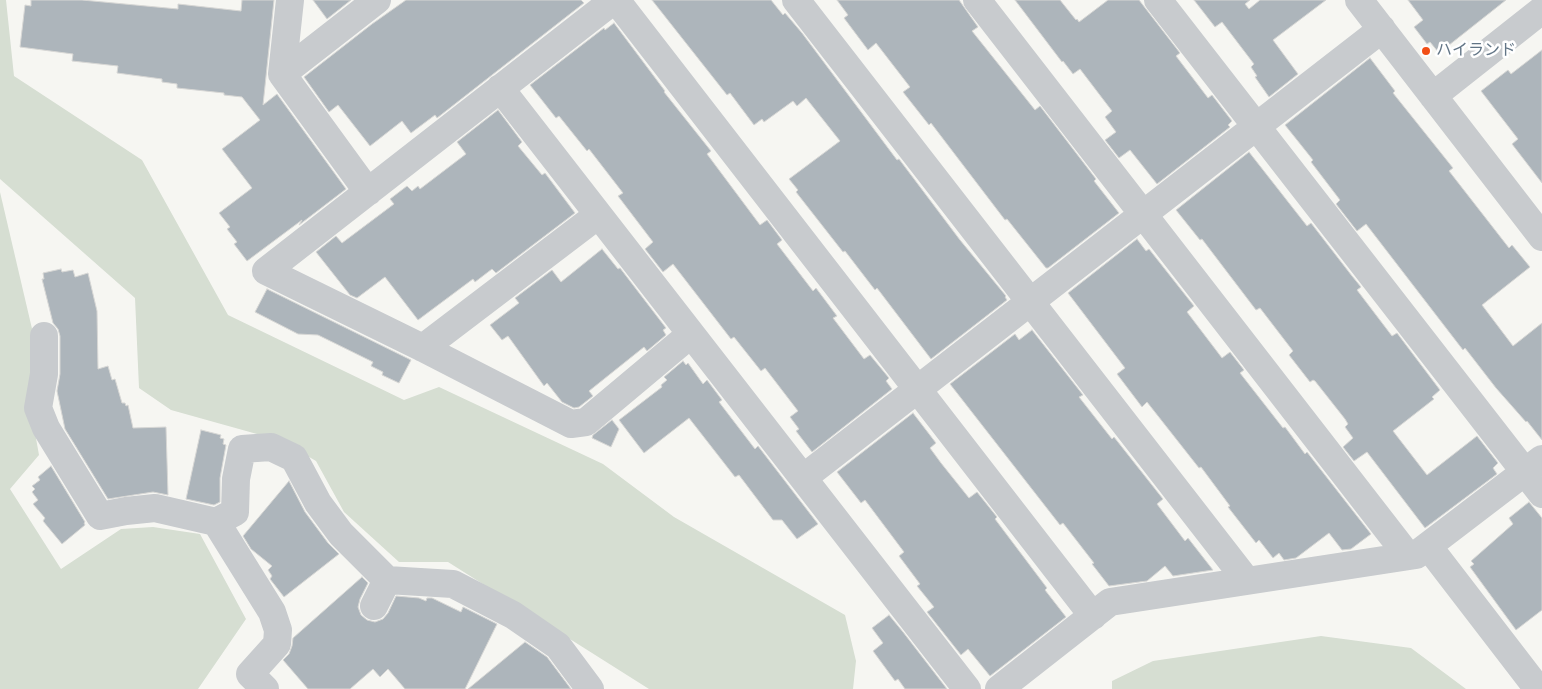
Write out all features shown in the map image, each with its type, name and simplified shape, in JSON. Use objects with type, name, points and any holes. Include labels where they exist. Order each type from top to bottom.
[{"type":"street","points":[[290,0],[282,74],[368,192]]},
{"type":"street","points":[[282,74],[377,0]]},
{"type":"street","points":[[691,334],[586,422],[571,424],[423,348],[266,271],[614,0],[1093,616]]},
{"type":"street","points":[[796,0],[1246,581]]},
{"type":"street","points":[[977,0],[1143,213],[1418,551],[1538,689]]},
{"type":"street","points":[[1158,0],[1256,127],[1534,466],[1542,494]]},
{"type":"street","points":[[1359,0],[1542,237]]},
{"type":"street","points":[[1433,96],[1542,10]]},
{"type":"street","points":[[803,478],[1382,29]]},
{"type":"street","points":[[500,88],[967,689]]},
{"type":"street","points":[[423,348],[598,214]]},
{"type":"street","points":[[44,336],[44,374],[38,408],[46,428],[100,516],[126,510],[155,508],[216,522],[234,512],[236,479],[242,449],[272,446],[294,458],[318,502],[341,534],[387,580],[453,584],[513,615],[558,646],[590,689]]},
{"type":"street","points":[[999,689],[1110,602],[1418,551],[1534,466]]},
{"type":"street","points":[[216,522],[272,612],[278,630],[277,644],[250,674],[265,689]]},
{"type":"street","points":[[374,606],[387,580]]},
{"type":"shaded area","points":[[0,0],[6,0],[14,76],[142,160],[228,315],[404,400],[439,387],[603,464],[674,517],[845,615],[856,661],[853,689],[649,689],[448,562],[399,562],[344,512],[316,461],[282,441],[171,410],[139,388],[135,298],[0,179]]},
{"type":"shaded area","points":[[0,192],[33,333],[30,405],[39,455],[10,489],[61,569],[121,529],[153,527],[200,534],[246,619],[198,689],[0,689]]},
{"type":"shaded area","points":[[1321,636],[1411,648],[1466,689],[1112,689],[1112,681],[1153,661]]},
{"type":"building","points":[[31,0],[82,0],[178,9],[178,4],[241,11],[242,0],[274,0],[263,105],[277,94],[346,189],[247,261],[234,244],[237,242],[227,229],[230,227],[219,213],[252,188],[222,149],[260,120],[242,97],[177,88],[177,84],[162,82],[162,79],[117,73],[118,66],[72,61],[73,54],[20,47],[25,5],[31,6]]},
{"type":"building","points":[[313,0],[351,0],[327,19]]},
{"type":"building","points":[[406,0],[581,0],[584,3],[437,118],[435,115],[411,133],[402,121],[370,146],[338,105],[329,112],[304,77]]},
{"type":"building","points":[[652,0],[771,0],[783,15],[785,13],[802,33],[897,160],[899,159],[960,240],[1006,296],[1007,300],[931,359],[877,288],[875,290],[845,251],[843,252],[796,192],[798,190],[789,179],[840,141],[806,98],[797,106],[793,101],[764,122],[762,119],[754,125],[730,93],[727,95]]},
{"type":"building","points":[[837,0],[959,0],[978,27],[972,31],[1035,110],[1040,106],[1096,179],[1094,181],[1119,213],[1046,268],[1007,219],[1005,220],[931,123],[929,125],[903,92],[910,87],[876,43],[868,50],[844,18],[848,15]]},
{"type":"building","points":[[1015,0],[1060,0],[1079,22],[1108,0],[1139,0],[1180,53],[1176,56],[1208,98],[1212,95],[1232,121],[1228,125],[1230,127],[1157,184],[1130,150],[1119,158],[1105,140],[1116,132],[1105,117],[1112,111],[1080,69],[1073,74],[1062,62]]},
{"type":"building","points":[[1194,0],[1250,0],[1245,4],[1249,9],[1260,0],[1326,0],[1273,40],[1298,74],[1269,97],[1255,77],[1257,76],[1251,67],[1254,64],[1222,22],[1215,27]]},
{"type":"building","points":[[1408,0],[1506,0],[1439,53],[1430,42],[1427,44],[1414,27],[1423,20]]},
{"type":"building","points":[[614,23],[664,92],[711,151],[707,154],[760,225],[767,220],[782,240],[777,244],[813,291],[816,288],[837,316],[833,318],[864,359],[870,355],[889,378],[886,381],[892,389],[812,452],[796,431],[799,429],[790,417],[798,411],[765,368],[761,371],[734,337],[731,339],[673,264],[663,272],[645,249],[653,242],[618,196],[623,193],[589,149],[587,151],[559,116],[556,118],[530,85],[604,28],[605,30]]},
{"type":"building","points":[[1542,50],[1542,183],[1512,144],[1518,139],[1481,91],[1508,70],[1511,74]]},
{"type":"building","points":[[1370,58],[1395,91],[1393,93],[1453,168],[1449,171],[1509,248],[1512,245],[1530,267],[1482,305],[1513,346],[1542,323],[1542,440],[1496,388],[1465,348],[1463,350],[1366,224],[1357,231],[1336,204],[1340,200],[1311,162],[1313,160],[1285,125]]},
{"type":"building","points":[[498,110],[522,142],[518,146],[542,175],[545,173],[575,213],[496,273],[492,269],[475,282],[473,279],[418,320],[385,277],[357,298],[350,295],[316,252],[336,236],[342,243],[394,204],[390,199],[407,186],[412,191],[418,186],[420,189],[466,154],[457,142]]},
{"type":"building","points":[[1249,152],[1307,226],[1311,223],[1361,287],[1357,290],[1392,336],[1397,333],[1440,390],[1432,397],[1434,399],[1393,431],[1427,475],[1477,436],[1498,463],[1493,468],[1497,474],[1425,528],[1367,452],[1354,461],[1343,447],[1353,438],[1345,427],[1348,424],[1345,419],[1315,381],[1310,382],[1289,355],[1293,351],[1260,308],[1256,310],[1202,239],[1200,240],[1176,210]]},
{"type":"building","points":[[1137,239],[1146,251],[1149,249],[1194,306],[1187,312],[1222,358],[1230,352],[1244,370],[1240,373],[1305,454],[1307,452],[1371,534],[1351,549],[1342,550],[1329,533],[1296,558],[1284,560],[1279,553],[1273,558],[1259,540],[1256,543],[1228,507],[1230,506],[1201,467],[1199,468],[1147,402],[1142,407],[1117,374],[1125,368],[1068,293]]},
{"type":"building","points":[[602,249],[618,269],[620,268],[666,328],[663,330],[666,335],[647,351],[644,347],[589,391],[593,396],[579,407],[574,408],[562,402],[547,383],[544,386],[508,336],[502,340],[490,325],[519,303],[515,298],[552,270],[561,282]]},
{"type":"building","points":[[61,269],[62,272],[73,270],[75,277],[88,273],[97,311],[98,369],[108,366],[112,380],[115,379],[122,403],[125,403],[126,406],[128,405],[133,428],[166,427],[168,495],[153,492],[108,499],[65,429],[57,391],[60,374],[60,336],[58,329],[53,323],[42,279],[44,279],[43,273]]},
{"type":"building","points":[[267,289],[411,360],[399,383],[382,375],[383,372],[371,366],[373,362],[318,335],[298,334],[255,312]]},
{"type":"building","points":[[1032,330],[1083,395],[1079,397],[1112,439],[1114,437],[1163,499],[1157,504],[1185,541],[1188,538],[1213,570],[1173,576],[1165,566],[1147,581],[1109,586],[1063,523],[1060,525],[950,384],[1015,334],[1019,340]]},
{"type":"building","points":[[683,361],[686,365],[688,363],[703,384],[707,380],[722,400],[719,402],[755,449],[758,446],[818,524],[797,539],[782,520],[773,520],[739,475],[735,477],[689,418],[644,453],[619,420],[662,387],[661,385],[667,380],[664,377]]},
{"type":"building","points":[[913,413],[936,443],[930,448],[941,463],[969,498],[977,492],[997,517],[995,519],[1047,588],[1045,590],[1066,617],[990,676],[968,649],[961,655],[927,612],[934,607],[917,586],[920,584],[899,556],[904,552],[865,500],[861,503],[837,472]]},
{"type":"building","points":[[612,420],[619,429],[611,447],[592,438],[593,435]]},
{"type":"building","points":[[201,430],[221,435],[220,438],[224,439],[223,444],[226,445],[220,478],[220,502],[214,505],[186,499]]},
{"type":"building","points":[[51,466],[85,522],[85,525],[62,544],[43,521],[45,518],[33,504],[38,500],[32,492],[35,489],[32,486],[40,480],[38,477]]},
{"type":"building","points":[[289,481],[305,512],[328,543],[339,554],[284,597],[270,579],[272,576],[268,570],[272,566],[251,549],[243,536]]},
{"type":"building","points":[[1529,502],[1542,518],[1542,610],[1516,630],[1470,567],[1474,564],[1471,561],[1513,524],[1509,518]]},
{"type":"building","points":[[362,577],[368,583],[358,607],[361,615],[367,620],[375,622],[383,619],[396,596],[419,598],[426,601],[427,598],[432,598],[461,612],[463,607],[497,624],[465,689],[405,689],[388,669],[380,677],[373,669],[350,689],[308,689],[283,660],[289,654],[293,638]]},
{"type":"building","points":[[889,615],[947,689],[905,689],[898,679],[895,681],[873,651],[883,643],[872,628]]},
{"type":"building","points":[[525,642],[547,657],[571,689],[468,689]]},
{"type":"place","name":"ハイランド","points":[[1426,51]]}]
